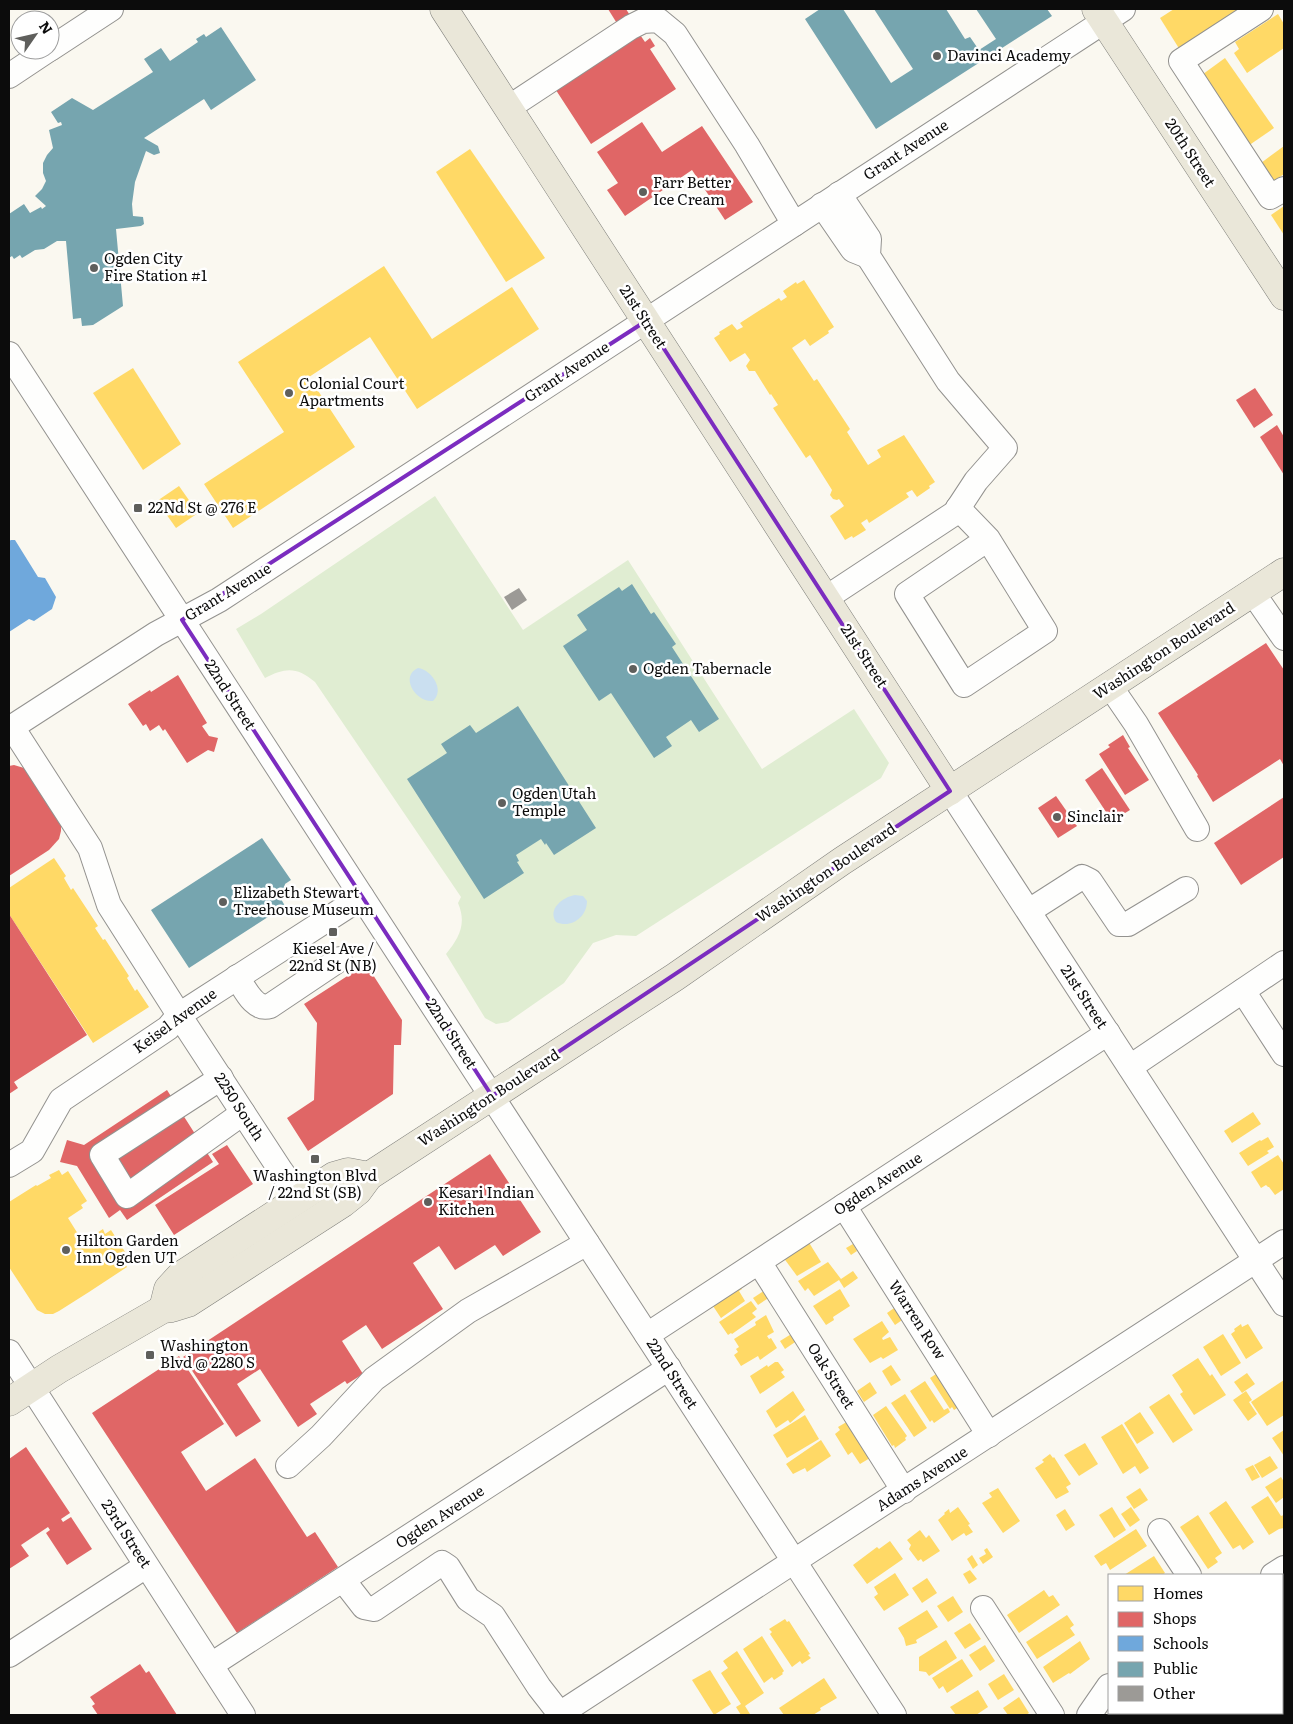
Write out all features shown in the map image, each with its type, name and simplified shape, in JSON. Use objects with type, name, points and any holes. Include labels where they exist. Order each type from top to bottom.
[{"type":"main road","name":"21st Street","points":[[444,9],[950,791]]},
{"type":"main road","name":"20th Street","points":[[1108,13],[1284,296]]},
{"type":"main road","name":"Washington Boulevard","points":[[9,1402],[58,1369],[163,1309],[188,1303],[343,1203],[358,1190],[369,1176],[675,977],[788,897],[1284,573]]},
{"type":"main road","points":[[163,1309],[168,1289],[180,1276],[334,1176],[356,1172],[369,1176]]},
{"type":"street","points":[[60,42],[111,9]]},
{"type":"street","points":[[1261,9],[1182,61],[1270,197],[1284,189]]},
{"type":"street","name":"Grant Avenue","points":[[11,728],[156,634],[219,600],[794,224],[1108,13]]},
{"type":"street","points":[[508,108],[631,27],[644,21],[658,20],[675,34],[747,145],[794,224]]},
{"type":"street","points":[[9,76],[33,60]]},
{"type":"street","points":[[826,598],[955,513],[976,481],[1005,448],[948,381],[868,256],[869,239],[831,199]]},
{"type":"street","name":"22nd Street","points":[[9,354],[894,1715]]},
{"type":"street","points":[[958,508],[988,539],[1046,631],[964,685],[907,594],[988,539]]},
{"type":"street","points":[[1253,593],[1284,638]]},
{"type":"street","points":[[1110,686],[1136,724],[1197,829]]},
{"type":"street","name":"2250 South","points":[[11,728],[85,838],[109,905],[179,1016],[300,1198]]},
{"type":"street","name":"21st Street","points":[[950,791],[1284,1304]]},
{"type":"street","points":[[1029,911],[1082,877],[1090,881],[1119,924],[1128,924],[1186,889]]},
{"type":"street","name":"Keisel Avenue","points":[[9,1165],[32,1151],[61,1100],[168,1028],[179,1016],[362,897]]},
{"type":"street","points":[[237,977],[258,1006],[265,1008],[340,959]]},
{"type":"street","points":[[1130,1067],[1284,963]]},
{"type":"street","points":[[1243,991],[1284,1054]]},
{"type":"street","name":"Ogden Avenue","points":[[648,1335],[1108,1033]]},
{"type":"street","points":[[221,1078],[102,1155],[127,1196],[244,1113]]},
{"type":"street","name":"Warren Row","points":[[844,1206],[989,1435]]},
{"type":"street","name":"Adams Avenue","points":[[559,1715],[1284,1242]]},
{"type":"street","points":[[288,1466],[321,1436],[374,1379],[468,1312],[587,1243]]},
{"type":"street","name":"Oak Street","points":[[759,1262],[904,1491]]},
{"type":"street","name":"23rd Street","points":[[9,1352],[243,1715]]},
{"type":"street","name":"Ogden Avenue","points":[[211,1665],[669,1368]]},
{"type":"street","points":[[1160,1531],[1188,1574]]},
{"type":"street","points":[[344,1580],[364,1607],[374,1609],[442,1563],[448,1567],[468,1599],[493,1616],[559,1715]]},
{"type":"street","points":[[9,1654],[146,1566]]},
{"type":"street","points":[[982,1608],[1052,1715]]},
{"type":"street","points":[[1089,1715],[1108,1687]]},
{"type":"highlighted area","points":[[646,321],[950,791],[492,1096],[182,620]]},
{"type":"green space","points":[[435,496],[523,630],[628,560],[762,769],[854,709],[889,763],[881,778],[636,936],[616,935],[593,943],[564,983],[508,1022],[496,1024],[485,1018],[446,954],[455,942],[462,924],[458,903],[461,897],[315,682],[297,671],[291,670],[285,670],[265,678],[236,629]]},
{"type":"water","points":[[418,668],[428,672],[435,681],[438,691],[433,701],[421,698],[412,688],[410,677],[412,672]]},
{"type":"water","points":[[575,895],[583,896],[587,901],[581,917],[567,924],[556,922],[553,913],[555,908],[561,901]]},
{"type":"building: Homes","points":[[1174,9],[1243,9],[1180,50],[1160,18]]},
{"type":"building: Homes","points":[[1278,14],[1284,24],[1284,48],[1247,73],[1234,53],[1239,49],[1235,42]]},
{"type":"building: Homes","points":[[1225,58],[1274,128],[1248,146],[1199,77]]},
{"type":"building: Homes","points":[[1284,146],[1284,174],[1274,181],[1261,163]]},
{"type":"building: Homes","points":[[470,149],[545,258],[506,282],[436,172]]},
{"type":"building: Homes","points":[[1284,206],[1284,235],[1271,215]]},
{"type":"building: Homes","name":"Colonial Court Apartments","points":[[384,266],[432,339],[512,287],[539,329],[417,409],[370,337],[309,377],[355,447],[233,528],[204,484],[284,432],[238,362]]},
{"type":"building: Homes","points":[[804,280],[834,327],[828,331],[829,333],[810,346],[805,339],[792,348],[814,381],[817,379],[850,429],[847,432],[868,465],[881,457],[877,450],[904,435],[935,482],[917,497],[912,490],[906,493],[909,497],[869,523],[867,519],[861,523],[866,530],[853,538],[852,536],[845,540],[830,516],[844,506],[839,499],[833,499],[830,495],[832,490],[810,455],[806,458],[773,408],[778,405],[771,394],[755,371],[749,371],[746,366],[750,360],[745,353],[730,362],[714,338],[720,334],[719,332],[732,324],[737,330],[743,327],[740,323],[779,298],[781,301],[787,297],[783,291],[796,282],[797,284]]},
{"type":"building: Homes","points":[[133,368],[181,444],[143,470],[93,393]]},
{"type":"building: Homes","points":[[179,486],[198,513],[176,528],[157,501]]},
{"type":"building: Homes","points":[[54,858],[66,876],[64,878],[71,890],[73,888],[98,926],[95,928],[103,940],[105,939],[129,976],[127,978],[135,991],[137,989],[149,1007],[93,1043],[9,914],[9,888]]},
{"type":"building: Homes","points":[[1253,1112],[1261,1124],[1232,1143],[1224,1131]]},
{"type":"building: Homes","points":[[1268,1137],[1274,1147],[1267,1151],[1269,1153],[1248,1166],[1239,1153]]},
{"type":"building: Homes","points":[[1278,1155],[1284,1164],[1284,1189],[1275,1195],[1266,1185],[1261,1188],[1251,1172]]},
{"type":"building: Homes","name":"Hilton Garden Inn Ogden UT","points":[[59,1170],[62,1175],[68,1171],[87,1201],[81,1205],[83,1208],[68,1218],[83,1242],[103,1229],[105,1234],[111,1230],[129,1258],[124,1262],[127,1267],[59,1311],[53,1314],[45,1314],[37,1310],[9,1267],[9,1202],[51,1178],[49,1175]]},
{"type":"building: Homes","points":[[808,1241],[821,1262],[797,1276],[783,1257]]},
{"type":"building: Homes","points":[[853,1244],[857,1251],[851,1255],[846,1248]]},
{"type":"building: Homes","points":[[828,1262],[841,1279],[853,1271],[858,1278],[844,1288],[839,1280],[814,1296],[808,1288],[805,1291],[798,1281]]},
{"type":"building: Homes","points":[[738,1283],[742,1289],[739,1291],[745,1301],[721,1318],[713,1306]]},
{"type":"building: Homes","points":[[840,1289],[850,1306],[833,1317],[834,1320],[826,1325],[813,1306]]},
{"type":"building: Homes","points":[[765,1290],[770,1297],[758,1305],[753,1298]]},
{"type":"building: Homes","points":[[751,1301],[757,1309],[752,1313],[756,1317],[728,1335],[719,1322]]},
{"type":"building: Homes","points":[[900,1304],[908,1316],[895,1325],[887,1313]]},
{"type":"building: Homes","points":[[766,1315],[774,1332],[767,1336],[769,1339],[771,1338],[777,1348],[760,1360],[758,1356],[741,1366],[734,1355],[738,1352],[736,1349],[739,1347],[734,1339],[756,1325],[755,1322]]},
{"type":"building: Homes","points":[[882,1321],[889,1332],[882,1338],[883,1340],[890,1337],[898,1350],[883,1359],[881,1357],[870,1363],[853,1339]]},
{"type":"building: Homes","points":[[1241,1324],[1242,1327],[1248,1324],[1263,1348],[1246,1359],[1231,1334]]},
{"type":"building: Homes","points":[[793,1333],[798,1340],[785,1349],[780,1341]]},
{"type":"building: Homes","points":[[1223,1334],[1241,1363],[1221,1376],[1203,1347]]},
{"type":"building: Homes","points":[[1198,1358],[1210,1376],[1212,1374],[1226,1395],[1194,1415],[1180,1394],[1183,1392],[1172,1375]]},
{"type":"building: Homes","points":[[778,1362],[784,1370],[781,1372],[785,1377],[760,1394],[750,1376]]},
{"type":"building: Homes","points":[[891,1365],[901,1380],[891,1386],[882,1371]]},
{"type":"building: Homes","points":[[945,1368],[965,1403],[954,1410],[952,1407],[950,1409],[930,1378]]},
{"type":"building: Homes","points":[[1247,1373],[1255,1384],[1242,1393],[1234,1382]]},
{"type":"building: Homes","points":[[1284,1380],[1284,1415],[1267,1426],[1251,1402]]},
{"type":"building: Homes","points":[[925,1381],[944,1410],[948,1408],[950,1412],[934,1423],[932,1420],[930,1422],[910,1391]]},
{"type":"building: Homes","points":[[870,1382],[877,1393],[864,1402],[857,1391]]},
{"type":"building: Homes","points":[[793,1391],[805,1410],[790,1423],[788,1420],[776,1428],[766,1411]]},
{"type":"building: Homes","points":[[1246,1391],[1252,1400],[1249,1402],[1257,1414],[1248,1421],[1233,1400]]},
{"type":"building: Homes","points":[[905,1394],[927,1428],[914,1437],[891,1403]]},
{"type":"building: Homes","points":[[1169,1394],[1193,1430],[1173,1443],[1149,1407]]},
{"type":"building: Homes","points":[[886,1406],[907,1436],[906,1440],[895,1448],[873,1415]]},
{"type":"building: Homes","points":[[1140,1412],[1154,1433],[1137,1444],[1124,1423]]},
{"type":"building: Homes","points":[[805,1415],[819,1439],[787,1458],[773,1435]]},
{"type":"building: Homes","points":[[850,1420],[870,1458],[860,1464],[852,1452],[848,1455],[835,1434],[840,1430],[838,1427]]},
{"type":"building: Homes","points":[[1122,1424],[1149,1468],[1140,1474],[1135,1466],[1123,1474],[1101,1437]]},
{"type":"building: Homes","points":[[1284,1430],[1284,1456],[1272,1438]]},
{"type":"building: Homes","points":[[821,1440],[831,1456],[807,1472],[805,1468],[793,1474],[786,1464]]},
{"type":"building: Homes","points":[[1085,1443],[1098,1464],[1079,1476],[1064,1455]]},
{"type":"building: Homes","points":[[1050,1454],[1054,1457],[1071,1484],[1066,1487],[1069,1492],[1056,1499],[1035,1468],[1044,1462],[1042,1460]]},
{"type":"building: Homes","points":[[1270,1456],[1278,1468],[1262,1478],[1254,1465]]},
{"type":"building: Homes","points":[[1253,1465],[1260,1477],[1252,1481],[1245,1469]]},
{"type":"building: Homes","points":[[1281,1477],[1284,1482],[1284,1497],[1276,1503],[1265,1487]]},
{"type":"building: Homes","points":[[998,1488],[1020,1521],[1003,1533],[982,1503],[992,1497],[989,1493]]},
{"type":"building: Homes","points":[[1140,1488],[1148,1500],[1134,1509],[1126,1497]]},
{"type":"building: Homes","points":[[1268,1496],[1281,1516],[1284,1515],[1284,1528],[1269,1535],[1251,1507]]},
{"type":"building: Homes","points":[[1226,1501],[1254,1542],[1243,1550],[1240,1545],[1233,1549],[1209,1513]]},
{"type":"building: Homes","points":[[958,1507],[970,1524],[968,1525],[973,1532],[966,1536],[964,1533],[952,1541],[938,1520],[949,1509],[950,1513]]},
{"type":"building: Homes","points":[[1112,1507],[1126,1530],[1114,1538],[1099,1515]]},
{"type":"building: Homes","points":[[1131,1507],[1140,1520],[1130,1527],[1121,1514]]},
{"type":"building: Homes","points":[[1065,1509],[1075,1525],[1066,1531],[1056,1515]]},
{"type":"building: Homes","points":[[1198,1515],[1222,1553],[1215,1558],[1218,1562],[1208,1569],[1180,1527]]},
{"type":"building: Homes","points":[[1136,1529],[1147,1546],[1110,1570],[1106,1563],[1101,1566],[1094,1556]]},
{"type":"building: Homes","points":[[920,1530],[926,1538],[929,1535],[940,1551],[923,1562],[921,1559],[918,1561],[909,1549],[911,1545],[907,1540]]},
{"type":"building: Homes","points":[[890,1541],[903,1559],[867,1584],[853,1565],[877,1547],[879,1549]]},
{"type":"building: Homes","points":[[987,1548],[993,1557],[983,1564],[979,1558],[986,1554],[984,1550]]},
{"type":"building: Homes","points":[[972,1555],[978,1565],[973,1569],[967,1559]]},
{"type":"building: Homes","points":[[1154,1556],[1165,1573],[1164,1574],[1126,1574]]},
{"type":"building: Homes","points":[[970,1570],[977,1579],[969,1584],[963,1574]]},
{"type":"building: Homes","points":[[895,1573],[909,1595],[884,1611],[874,1597],[878,1594],[874,1587]]},
{"type":"building: Homes","points":[[927,1578],[937,1593],[922,1603],[912,1588]]},
{"type":"building: Homes","points":[[1044,1590],[1049,1597],[1053,1595],[1060,1605],[1019,1633],[1007,1615]]},
{"type":"building: Homes","points":[[953,1596],[963,1612],[948,1622],[937,1606]]},
{"type":"building: Homes","points":[[927,1610],[938,1627],[916,1640],[917,1643],[906,1646],[898,1628]]},
{"type":"building: Homes","points":[[1067,1615],[1074,1625],[1070,1628],[1075,1635],[1037,1659],[1026,1642]]},
{"type":"building: Homes","points":[[785,1619],[787,1622],[789,1621],[811,1658],[802,1664],[800,1661],[792,1667],[770,1634],[772,1632],[769,1629]]},
{"type":"building: Homes","points":[[970,1623],[981,1639],[965,1649],[954,1633]]},
{"type":"building: Homes","points":[[762,1636],[784,1671],[783,1674],[774,1680],[772,1677],[764,1683],[743,1649]]},
{"type":"building: Homes","points":[[946,1640],[957,1658],[929,1676],[926,1672],[919,1671],[919,1657]]},
{"type":"building: Homes","points":[[1080,1641],[1090,1659],[1070,1674],[1053,1683],[1043,1667]]},
{"type":"building: Homes","points":[[985,1645],[995,1661],[980,1671],[969,1655]]},
{"type":"building: Homes","points":[[737,1651],[764,1693],[745,1706],[750,1714],[748,1715],[741,1715],[736,1707],[741,1704],[721,1673],[728,1668],[723,1661]]},
{"type":"building: Homes","points":[[962,1659],[973,1676],[947,1693],[943,1686],[939,1689],[932,1678]]},
{"type":"building: Homes","points":[[710,1670],[731,1704],[714,1715],[692,1680]]},
{"type":"building: Homes","points":[[1004,1674],[1014,1690],[998,1700],[988,1684]]},
{"type":"building: Homes","points":[[824,1678],[837,1698],[820,1708],[821,1710],[813,1715],[784,1715],[779,1708]]},
{"type":"building: Homes","points":[[978,1690],[988,1707],[976,1715],[956,1715],[950,1707]]},
{"type":"building: Homes","points":[[1019,1697],[1029,1713],[1026,1715],[1008,1715],[1003,1708]]},
{"type":"building: Shops","points":[[608,9],[626,9],[631,17],[618,25]]},
{"type":"building: Shops","points":[[636,29],[645,42],[650,38],[655,46],[650,49],[676,89],[591,144],[552,84]]},
{"type":"building: Shops","points":[[642,122],[662,152],[702,126],[753,202],[725,220],[692,170],[625,216],[607,190],[618,183],[597,152]]},
{"type":"building: Shops","points":[[1255,388],[1273,415],[1254,428],[1236,400]]},
{"type":"building: Shops","points":[[1277,425],[1284,437],[1284,475],[1260,437]]},
{"type":"building: Shops","points":[[1266,643],[1284,670],[1284,766],[1280,759],[1213,802],[1158,713]]},
{"type":"building: Shops","points":[[178,675],[207,723],[202,726],[209,736],[218,738],[214,752],[208,750],[187,763],[165,729],[163,731],[159,725],[150,731],[146,724],[143,726],[128,704]]},
{"type":"building: Shops","points":[[1123,735],[1130,747],[1128,748],[1149,780],[1125,795],[1099,754]]},
{"type":"building: Shops","points":[[14,765],[24,768],[31,773],[61,823],[61,831],[59,839],[49,850],[9,876],[9,766]]},
{"type":"building: Shops","points":[[1102,768],[1130,810],[1112,821],[1085,780]]},
{"type":"building: Shops","name":"Sinclair","points":[[1056,796],[1077,826],[1058,838],[1038,808]]},
{"type":"building: Shops","points":[[1284,797],[1284,857],[1241,885],[1214,843]]},
{"type":"building: Shops","points":[[9,914],[87,1035],[14,1082],[18,1088],[9,1094]]},
{"type":"building: Shops","points":[[366,964],[402,1020],[401,1045],[394,1045],[393,1094],[308,1151],[287,1118],[314,1100],[317,1023],[304,1004]]},
{"type":"building: Shops","points":[[167,1090],[213,1162],[127,1220],[120,1210],[109,1218],[77,1166],[60,1162],[67,1140],[84,1145]]},
{"type":"building: Shops","points":[[227,1145],[253,1184],[174,1235],[155,1205],[219,1164],[212,1154]]},
{"type":"building: Shops","points":[[490,1154],[541,1232],[503,1256],[495,1245],[455,1270],[439,1246],[413,1263],[443,1309],[382,1349],[366,1325],[342,1341],[363,1374],[347,1384],[345,1381],[310,1404],[317,1414],[298,1427],[260,1369],[237,1384],[261,1421],[236,1437],[183,1357]]},
{"type":"building: Shops","points":[[179,1356],[224,1424],[181,1452],[206,1491],[255,1458],[307,1537],[315,1532],[338,1567],[237,1633],[92,1413]]},
{"type":"building: Shops","points":[[26,1447],[70,1513],[61,1519],[63,1522],[71,1517],[92,1549],[67,1565],[46,1533],[50,1530],[48,1527],[21,1545],[29,1556],[9,1569],[9,1459]]},
{"type":"building: Shops","points":[[140,1664],[146,1673],[149,1671],[177,1715],[98,1715],[92,1706],[95,1704],[90,1697]]},
{"type":"building: Schools","points":[[15,540],[38,577],[45,578],[56,597],[52,609],[34,621],[29,619],[9,632],[9,541]]},
{"type":"building: Public","points":[[820,9],[843,9],[891,83],[913,69],[874,9],[946,9],[965,39],[970,37],[979,50],[996,39],[976,9],[1047,9],[1052,16],[876,129],[805,19]]},
{"type":"building: Public","points":[[221,27],[256,80],[211,110],[204,99],[144,138],[158,146],[160,153],[154,155],[146,151],[135,182],[132,204],[133,216],[143,217],[144,224],[116,229],[123,306],[93,325],[82,326],[81,318],[73,319],[66,241],[57,241],[44,249],[35,250],[22,258],[20,255],[14,259],[12,256],[9,258],[9,214],[24,204],[30,213],[46,206],[35,196],[42,189],[46,181],[43,173],[43,163],[53,148],[49,130],[62,125],[61,122],[58,123],[51,112],[72,98],[93,110],[153,72],[144,59],[161,48],[170,61],[198,42],[196,39],[204,34],[206,37]]},
{"type":"building: Public","name":"Ogden Tabernacle","points":[[632,584],[651,614],[654,612],[676,644],[672,647],[719,719],[699,732],[691,720],[666,737],[672,746],[654,758],[611,693],[599,701],[563,646],[587,630],[577,615],[619,587],[622,591]]},
{"type":"building: Public","name":"Ogden Utah Temple","points":[[518,706],[596,828],[554,855],[541,839],[516,855],[519,861],[517,862],[524,873],[484,899],[407,779],[447,753],[441,744],[470,725],[476,733]]},
{"type":"building: Public","name":"Elizabeth Stewart Treehouse Museum","points":[[262,838],[291,880],[285,884],[281,899],[285,906],[189,968],[151,910]]},
{"type":"building: Other","points":[[519,588],[527,600],[512,610],[504,597]]},
{"type":"place","name":"Davinci Academy","points":[[937,56]]},
{"type":"place","name":"Farr Better Ice Cream","points":[[643,192]]},
{"type":"place","name":"Ogden City Fire Station #1","points":[[94,268]]},
{"type":"place","name":"Colonial Court Apartments","points":[[289,393]]},
{"type":"place","name":"22Nd St @ 276 E","points":[[138,508]]},
{"type":"place","name":"Ogden Tabernacle","points":[[633,669]]},
{"type":"place","name":"Ogden Utah Temple","points":[[502,803]]},
{"type":"place","name":"Sinclair","points":[[1057,817]]},
{"type":"place","name":"Elizabeth Stewart Treehouse Museum","points":[[223,902]]},
{"type":"place","name":"Kiesel Ave / 22nd St (NB)","points":[[333,932]]},
{"type":"place","name":"Washington Blvd / 22nd St (SB)","points":[[315,1159]]},
{"type":"place","name":"Kesari Indian Kitchen","points":[[428,1202]]},
{"type":"place","name":"Hilton Garden Inn Ogden UT","points":[[66,1250]]},
{"type":"place","name":"Washington Blvd @ 2280 S","points":[[150,1355]]}]
